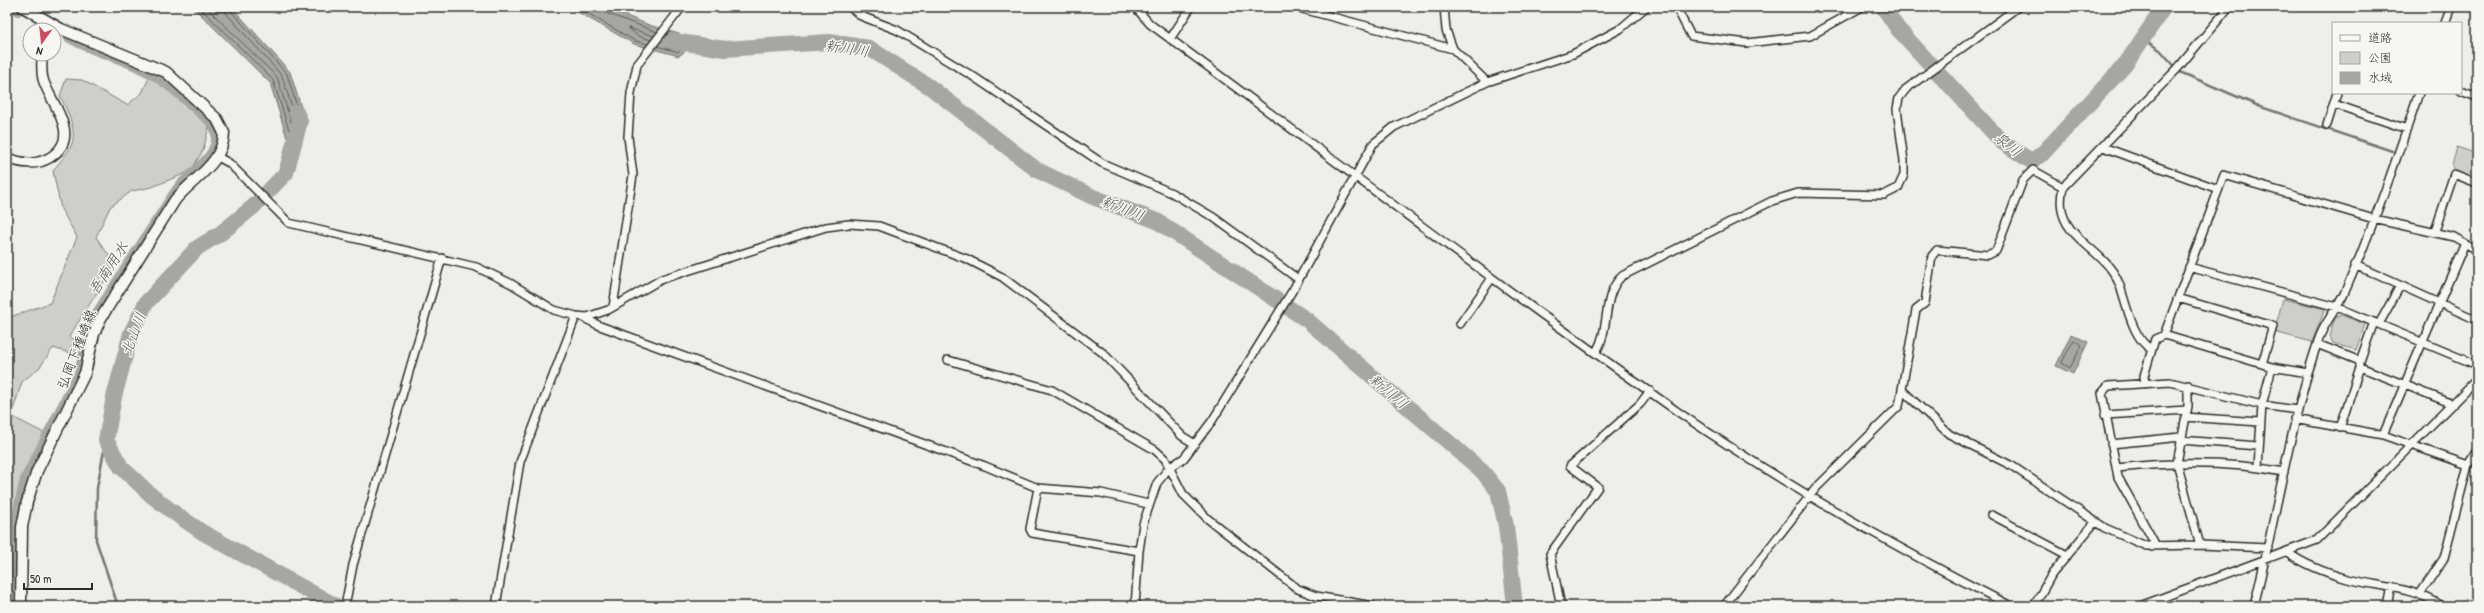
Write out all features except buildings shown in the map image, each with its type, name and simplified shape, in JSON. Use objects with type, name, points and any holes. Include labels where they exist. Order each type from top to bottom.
[{"type":"main road","name":"弘岡下種崎線","points":[[30,9],[43,22]]},
{"type":"main road","name":"弘岡下種崎線","points":[[21,606],[22,533],[27,502],[44,454],[85,373],[94,334],[106,309],[175,200],[187,186],[206,170],[218,157],[224,140],[221,126],[217,119],[177,81],[157,67],[62,31]]},
{"type":"street","points":[[614,307],[633,175],[628,137],[631,93],[637,66],[640,60],[682,7]]},
{"type":"street","points":[[850,7],[861,16],[897,30],[974,76],[1102,163],[1172,193],[1213,217],[1298,279]]},
{"type":"street","points":[[1135,7],[1150,24],[1170,39],[1492,278],[1683,415],[1810,496],[1945,573],[2011,606]]},
{"type":"street","points":[[1170,39],[1191,7]]},
{"type":"street","points":[[1295,7],[1453,49]]},
{"type":"street","points":[[1444,7],[1446,30],[1453,49],[1487,82]]},
{"type":"street","points":[[1136,606],[1139,551],[1148,504],[1157,483],[1169,468],[1184,458],[1212,421],[1294,288],[1354,175],[1373,144],[1380,136],[1394,127],[1487,82],[1573,54],[1620,28],[1646,7]]},
{"type":"street","points":[[1676,7],[1691,36],[1747,43],[1810,36],[1862,7]]},
{"type":"street","points":[[1596,352],[1604,334],[1609,294],[1614,284],[1622,276],[1772,201],[1798,193],[1884,195],[1898,188],[1904,175],[1897,109],[1899,98],[1906,89],[1928,72],[2018,7]]},
{"type":"street","points":[[2152,349],[2148,347],[2133,326],[2112,268],[2101,256],[2080,240],[2065,223],[2059,203],[2063,187],[2177,69],[2230,7]]},
{"type":"street","points":[[2445,22],[2451,7]]},
{"type":"street","points":[[7,158],[21,163],[38,163],[54,155],[61,146],[64,132],[62,119],[42,78],[42,62]]},
{"type":"street","points":[[2462,91],[2477,97]]},
{"type":"street","points":[[2327,125],[2337,94]]},
{"type":"street","points":[[2254,606],[2266,559],[2294,419],[2317,344],[2325,322],[2337,307],[2374,219],[2420,94]]},
{"type":"street","points":[[2334,104],[2407,129]]},
{"type":"street","points":[[2103,147],[2218,189]]},
{"type":"street","points":[[218,157],[229,163],[289,223],[304,228],[442,258],[495,275],[554,310],[579,316],[600,326],[985,466],[1038,488],[1101,493],[1148,504]]},
{"type":"street","points":[[1724,606],[1810,496],[1840,463],[1893,414],[1899,406],[1916,310],[1926,303],[1932,256],[1936,250],[1988,255],[1996,252],[2023,180],[2032,170],[2063,187]]},
{"type":"street","points":[[2435,231],[2454,174],[2477,182]]},
{"type":"street","points":[[2145,384],[2144,376],[2152,349],[2156,339],[2164,335],[2224,175],[2374,219],[2435,231],[2454,237],[2477,250]]},
{"type":"street","points":[[579,316],[614,307],[662,279],[826,227],[849,224],[879,226],[967,259],[1002,277],[1104,353],[1182,436],[1195,444]]},
{"type":"street","points":[[2383,435],[2465,243]]},
{"type":"street","points":[[345,606],[349,580],[442,258]]},
{"type":"street","points":[[2355,265],[2477,320]]},
{"type":"street","points":[[2189,267],[2337,307],[2477,365]]},
{"type":"street","points":[[1460,324],[1492,278]]},
{"type":"street","points":[[2340,428],[2360,364],[2376,323],[2400,286]]},
{"type":"street","points":[[2178,298],[2273,326],[2262,364]]},
{"type":"street","points":[[496,606],[520,462],[579,316]]},
{"type":"street","points":[[2164,335],[2272,367],[2308,374]]},
{"type":"street","points":[[2317,344],[2453,404]]},
{"type":"street","points":[[948,360],[1052,390],[1155,450],[1165,459],[1183,494],[1208,519],[1298,589],[1316,596],[1373,606]]},
{"type":"street","points":[[2258,467],[2258,446],[2262,405],[2272,367]]},
{"type":"street","points":[[2140,606],[2317,540],[2477,379]]},
{"type":"street","points":[[2152,547],[2154,542],[2118,477],[2102,393],[2108,386],[2170,382],[2188,385],[2262,405],[2297,410]]},
{"type":"street","points":[[2188,385],[2186,413],[2177,463],[2200,545]]},
{"type":"street","points":[[1902,390],[1949,434],[2012,466],[2055,493],[2095,522],[2152,547],[2200,545],[2268,548]]},
{"type":"street","points":[[1561,606],[1550,554],[1598,487],[1570,466],[1640,404],[1650,391]]},
{"type":"street","points":[[2105,415],[2186,413],[2260,422]]},
{"type":"street","points":[[2294,419],[2383,435],[2468,465]]},
{"type":"street","points":[[2111,444],[2181,438],[2258,446]]},
{"type":"street","points":[[2420,594],[2444,558],[2468,465],[2477,450]]},
{"type":"street","points":[[2116,468],[2177,463],[2258,467],[2284,472]]},
{"type":"street","points":[[1038,488],[1030,529],[1032,533],[1139,551]]},
{"type":"street","points":[[1992,515],[2067,555]]},
{"type":"street","points":[[2034,606],[2067,555],[2095,522]]},
{"type":"street","points":[[2287,552],[2312,567],[2348,579],[2420,594],[2442,606]]},
{"type":"street","points":[[2387,606],[2391,587]]},
{"type":"green space","points":[[153,69],[186,94],[204,118],[209,127],[203,150],[191,171],[152,187],[132,191],[110,207],[96,237],[115,264],[69,337],[81,342],[73,354],[53,348],[40,367],[22,382],[11,416],[44,433],[18,494],[12,535],[12,566],[8,593],[12,606],[7,606],[7,318],[50,303],[77,237],[61,209],[53,171],[70,148],[73,135],[71,121],[60,96],[66,79],[82,80],[127,105],[142,93]]},
{"type":"green space","points":[[2457,147],[2477,154],[2477,180],[2454,171],[2452,166]]},
{"type":"green space","points":[[2283,299],[2325,309],[2312,342],[2274,332]]},
{"type":"green space","points":[[2341,315],[2365,324],[2356,350],[2333,343],[2329,336],[2335,318]]},
{"type":"water","points":[[193,7],[232,7],[290,72],[307,126],[287,138],[270,83]]},
{"type":"water","points":[[569,7],[604,7],[649,25],[699,40],[679,56],[634,44]]},
{"type":"water","points":[[2071,334],[2088,342],[2073,374],[2056,366]]},
{"type":"waterway","name":"吾南用水","points":[[10,7],[18,11]]},
{"type":"waterway","name":"泉川","points":[[1883,7],[1898,29],[2002,142],[2031,161],[2042,154],[2125,65],[2164,7]]},
{"type":"waterway","name":"吾南用水","points":[[14,606],[16,518],[25,479],[79,373],[91,322],[176,191],[210,155],[216,140],[216,132],[212,123],[162,81],[135,65],[87,47],[68,37]]},
{"type":"waterway","points":[[2143,39],[2160,50],[2180,72],[2261,107],[2392,151]]},
{"type":"waterway","name":"新川川","points":[[673,41],[725,49],[829,42],[869,48],[930,87],[1037,170],[1093,197],[1157,221],[1307,320],[1482,471],[1498,491],[1506,526],[1515,606]]},
{"type":"waterway","name":"北山川","points":[[296,112],[300,121],[286,173],[253,207],[221,233],[197,248],[146,303],[131,333],[114,397],[106,440],[121,467],[152,496],[173,512],[202,532],[336,606]]},
{"type":"waterway","points":[[106,440],[97,488],[96,540],[118,606]]}]
